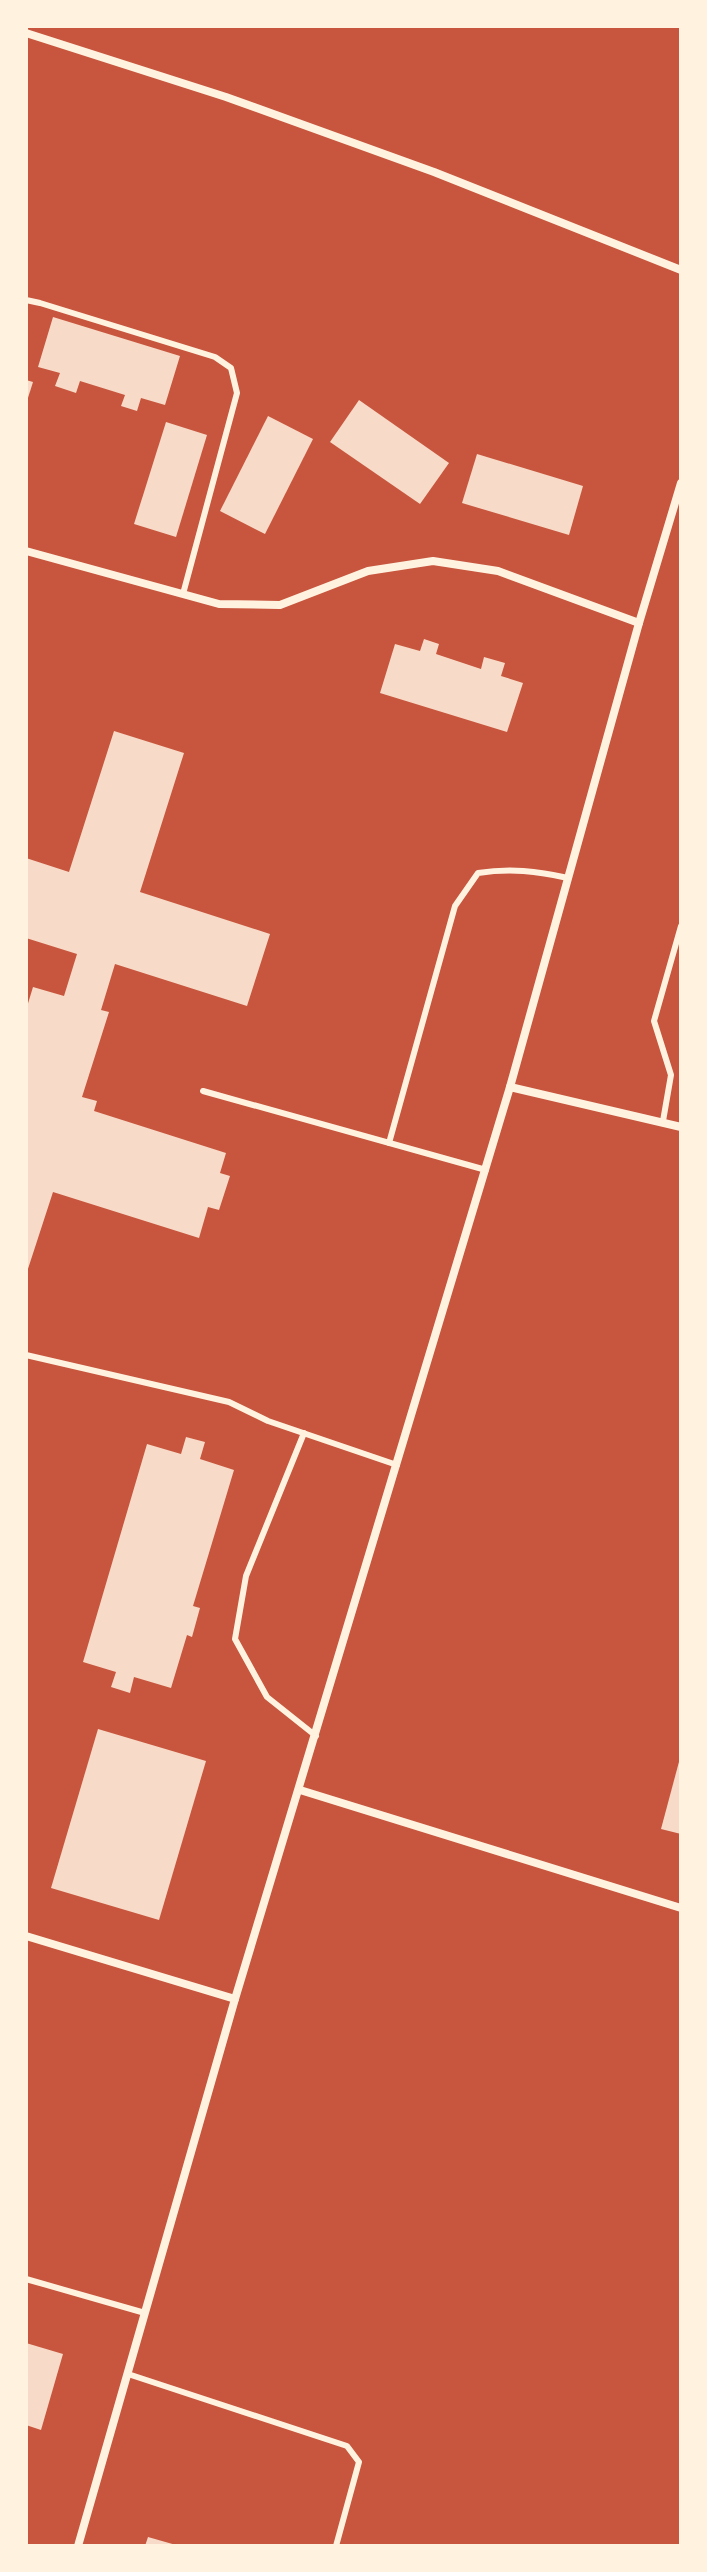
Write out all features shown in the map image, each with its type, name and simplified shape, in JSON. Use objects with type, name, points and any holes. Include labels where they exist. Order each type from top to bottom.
[{"type":"street","points":[[26,33],[226,97],[434,172],[681,270]]},
{"type":"street","points":[[78,2546],[235,1999],[486,1170],[681,483]]},
{"type":"street","points":[[26,551],[219,604],[280,605],[368,571],[433,561],[498,571],[639,623]]},
{"type":"street","points":[[510,1087],[681,1127]]},
{"type":"street","points":[[300,1790],[681,1908]]},
{"type":"street","points":[[26,1936],[235,1999]]},
{"type":"lane","points":[[26,300],[215,357],[231,368],[237,393],[183,594]]},
{"type":"lane","points":[[389,1143],[455,906],[478,873],[502,869],[536,870],[568,878]]},
{"type":"lane","points":[[663,1121],[671,1075],[654,1021],[681,926]]},
{"type":"lane","points":[[203,1091],[486,1170]]},
{"type":"lane","points":[[26,1355],[229,1402],[268,1421],[397,1465]]},
{"type":"lane","points":[[304,1433],[246,1576],[235,1639],[267,1697],[316,1736]]},
{"type":"lane","points":[[26,2279],[145,2313]]},
{"type":"lane","points":[[128,2374],[347,2446],[359,2462],[336,2546]]},
{"type":"building","points":[[53,317],[180,356],[165,405],[141,398],[137,411],[121,406],[125,395],[80,381],[76,393],[55,386],[60,373],[38,367]]},
{"type":"building","points":[[26,380],[33,382],[27,401],[26,401]]},
{"type":"building","points":[[359,400],[449,463],[420,504],[330,442]]},
{"type":"building","points":[[268,416],[313,439],[265,534],[220,511]]},
{"type":"building","points":[[166,422],[207,435],[176,537],[134,524]]},
{"type":"building","points":[[477,454],[583,486],[569,535],[462,503]]},
{"type":"building","points":[[424,639],[439,644],[436,654],[481,669],[484,657],[505,663],[501,676],[523,683],[507,732],[380,693],[395,644],[420,651]]},
{"type":"building","points":[[114,731],[184,753],[140,892],[270,934],[247,1006],[115,964],[101,1010],[109,1012],[82,1097],[97,1101],[94,1111],[226,1153],[220,1173],[230,1176],[219,1210],[208,1207],[199,1238],[53,1192],[26,1275],[26,1010],[33,987],[64,996],[77,954],[26,938],[26,858],[69,872]]},
{"type":"building","points":[[186,1437],[205,1442],[200,1459],[234,1470],[193,1606],[200,1608],[192,1637],[187,1635],[171,1688],[134,1677],[130,1693],[111,1687],[116,1672],[83,1662],[147,1444],[181,1454]]},
{"type":"building","points":[[98,1729],[206,1761],[159,1920],[51,1888]]},
{"type":"building","points":[[681,1758],[681,1834],[661,1829]]},
{"type":"building","points":[[26,2343],[63,2354],[41,2430],[26,2425]]},
{"type":"building","points":[[148,2537],[176,2545],[176,2546],[145,2546]]}]
